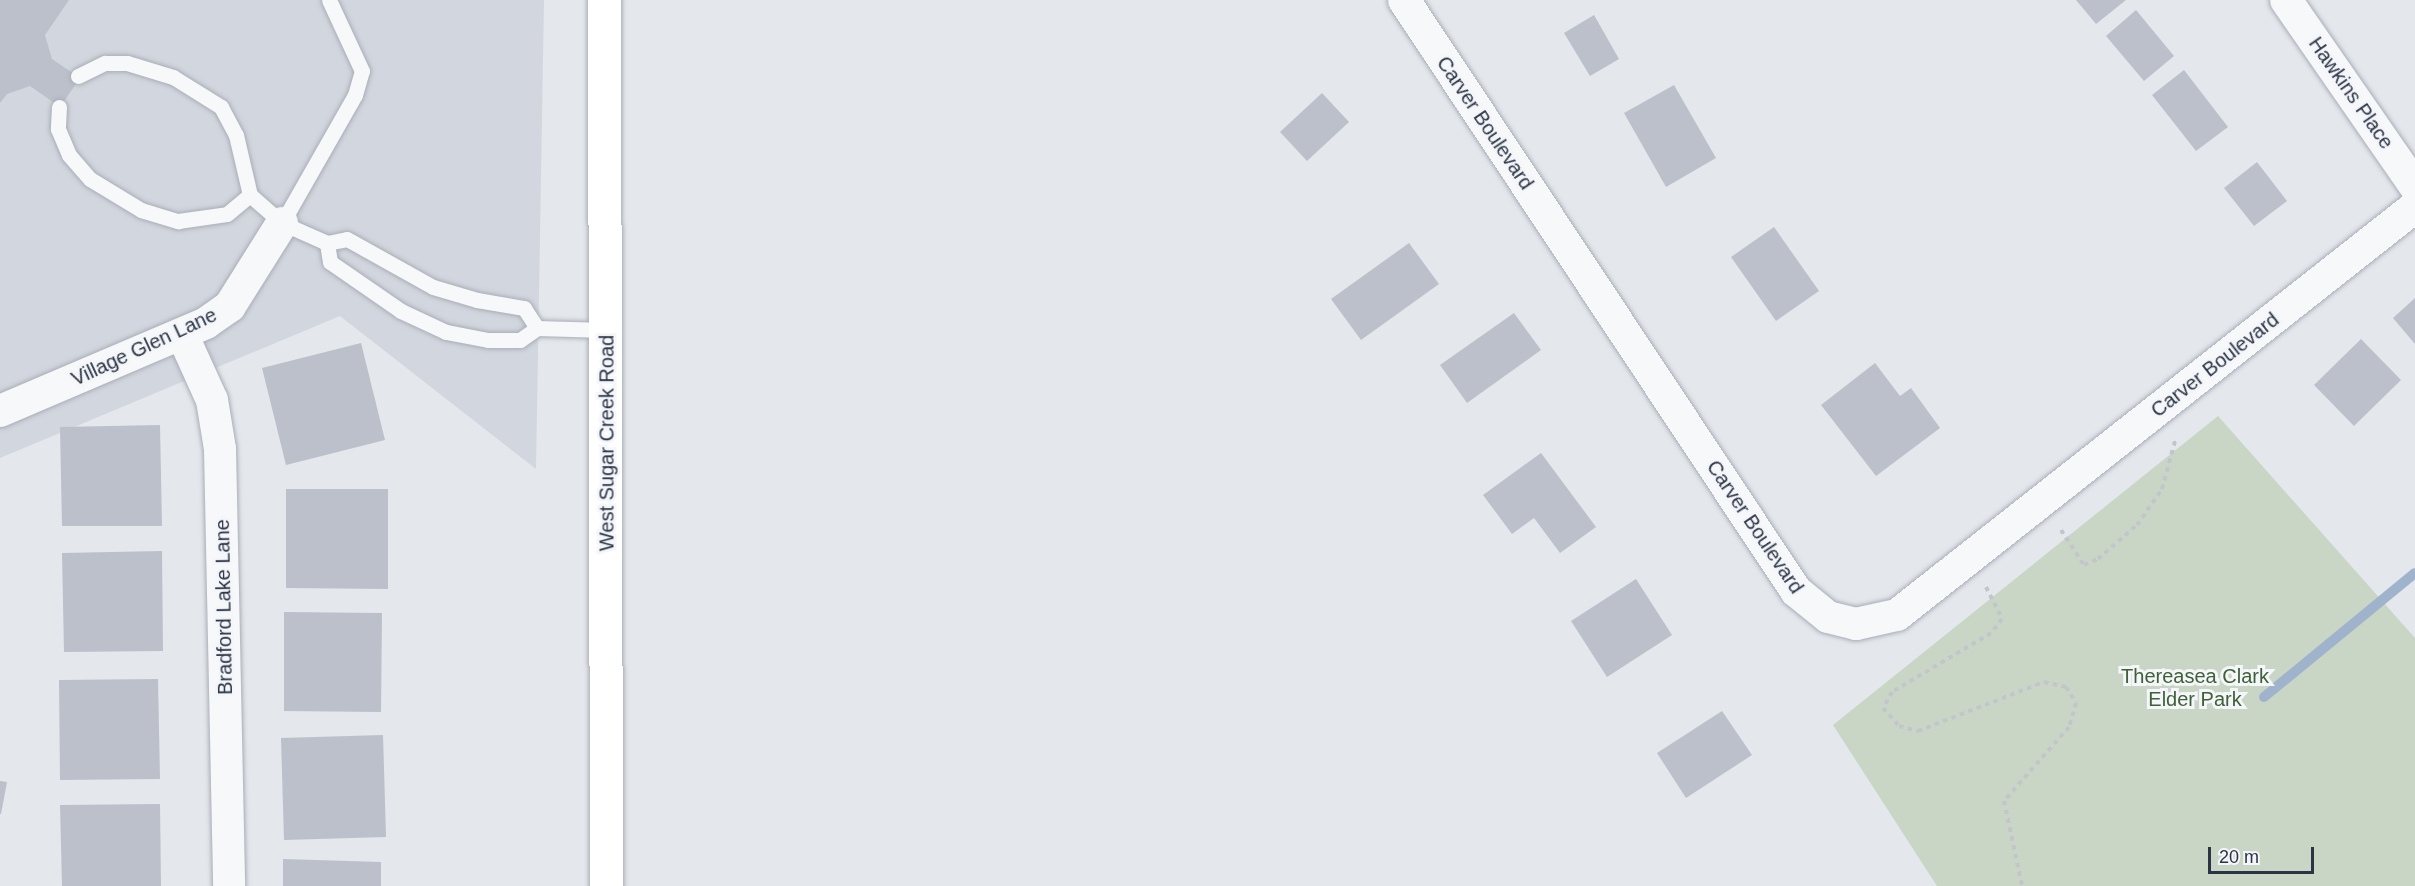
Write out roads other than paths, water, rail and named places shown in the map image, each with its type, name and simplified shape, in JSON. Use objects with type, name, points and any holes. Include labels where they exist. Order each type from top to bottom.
[{"type":"main road","name":"West Sugar Creek Road","points":[[604,0],[606,886]]},
{"type":"street","name":"Carver Boulevard","points":[[1404,0],[1796,591],[1828,617],[1856,624],[1884,620],[1897,615],[2415,207]]},
{"type":"street","name":"Hawkins Place","points":[[2286,0],[2415,186]]},
{"type":"street","name":"Village Glen Lane","points":[[0,411],[182,334],[230,306],[282,223]]},
{"type":"street","name":"Bradford Lake Lane","points":[[182,334],[212,400],[220,449],[229,886]]},
{"type":"lane","points":[[282,223],[355,95],[362,71],[329,0]]},
{"type":"lane","points":[[78,76],[105,63],[127,63],[173,77],[221,107],[237,135],[250,195],[282,223],[327,243],[347,239],[433,287],[477,300],[524,308],[537,328]]},
{"type":"lane","points":[[59,107],[58,129],[69,155],[90,179],[141,210],[178,221],[226,214],[250,195]]},
{"type":"lane","points":[[327,243],[330,262],[401,311],[446,332],[520,340],[537,328],[606,330]]},
{"type":"waterway","points":[[2264,697],[2415,573]]},
{"type":"park label","name":"Thereasea Clark Elder Park","points":[[2195,688]]}]
